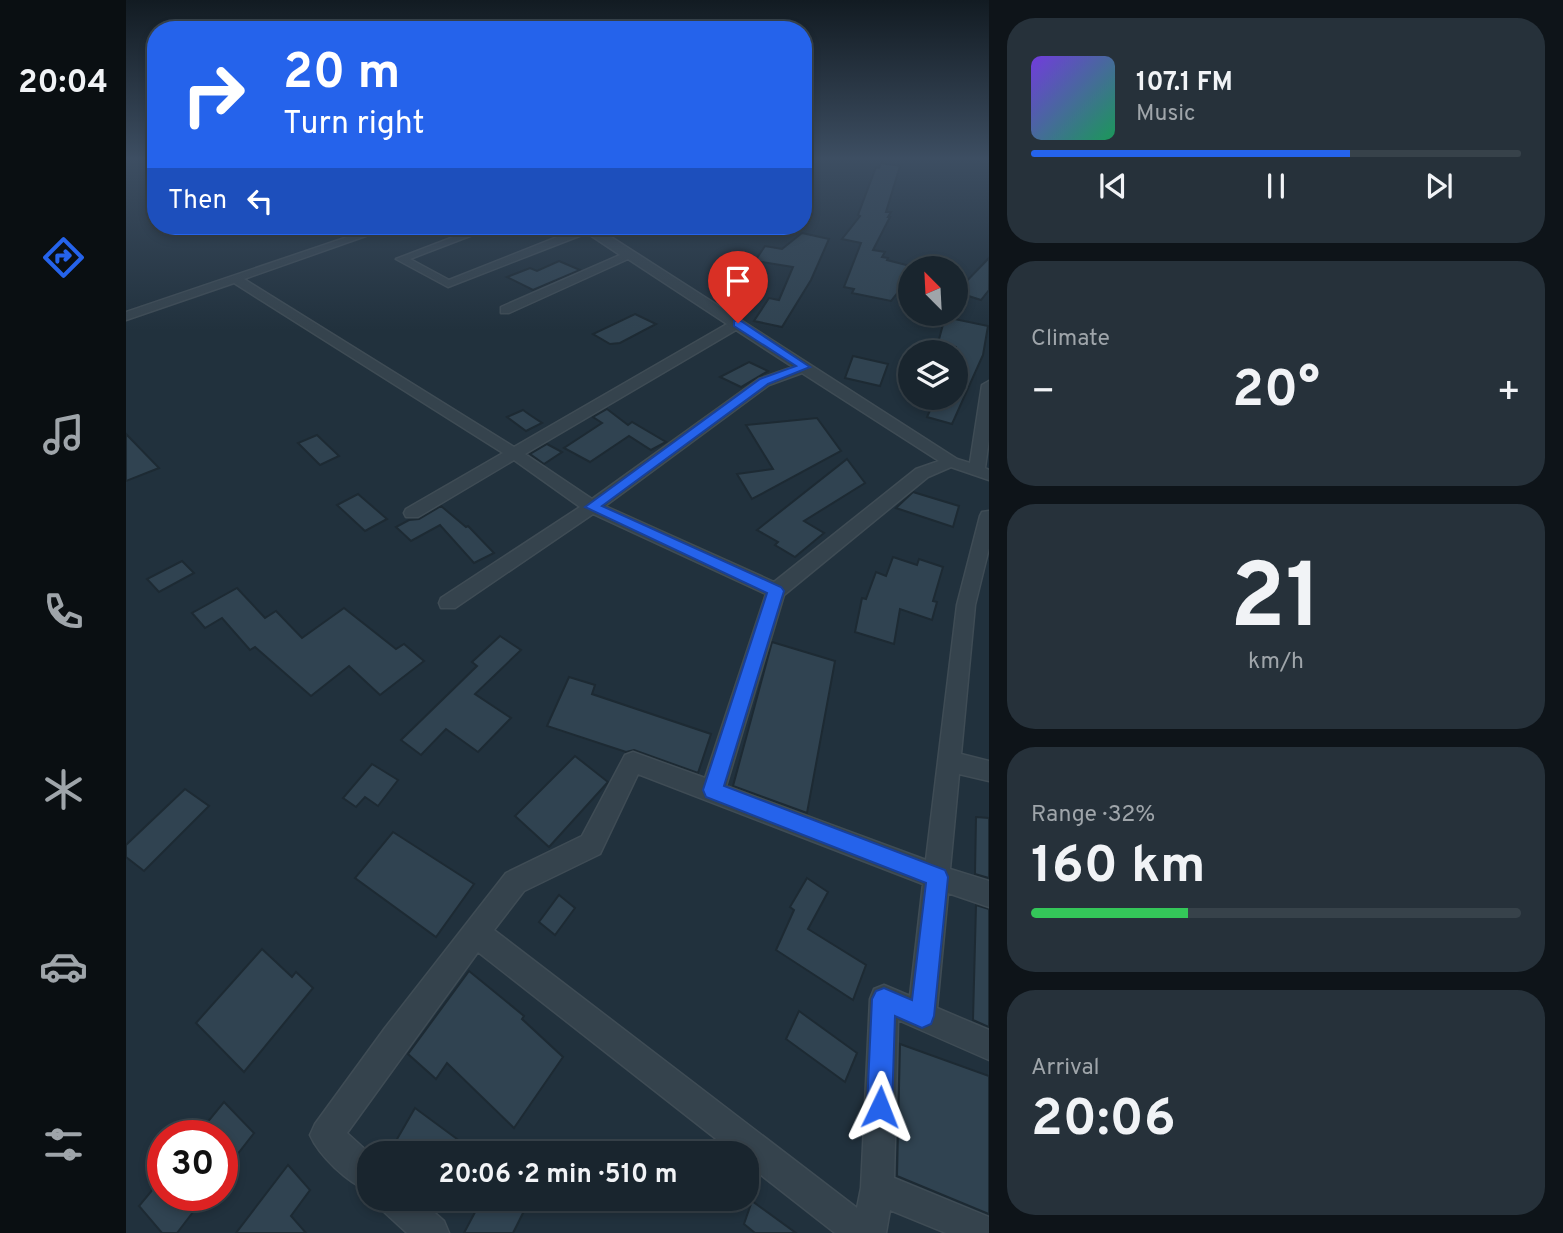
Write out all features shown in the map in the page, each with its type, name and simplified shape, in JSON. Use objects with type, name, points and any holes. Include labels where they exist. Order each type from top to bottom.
[{"type":"street","points":[[126,316],[363,235]]},
{"type":"street","points":[[467,235],[401,260],[449,284],[567,235]]},
{"type":"street","points":[[599,235],[951,462],[983,473],[989,385]]},
{"type":"street","points":[[505,310],[631,254]]},
{"type":"street","points":[[235,279],[512,452],[592,507],[776,591]]},
{"type":"street","points":[[412,513],[512,452],[738,323]]},
{"type":"street","points":[[448,603],[592,507],[764,382],[805,367]]},
{"type":"street","points":[[713,790],[776,591],[922,473],[951,462]]},
{"type":"street","points":[[922,1016],[966,606],[989,515]]},
{"type":"street","points":[[950,761],[989,771]]},
{"type":"street","points":[[357,1164],[326,1135],[395,1038],[515,882],[591,845],[633,762],[713,790],[937,877],[989,894]]},
{"type":"street","points":[[476,933],[862,1233]]},
{"type":"street","points":[[869,1233],[877,1188],[884,999],[989,1045]]},
{"type":"street","points":[[877,1188],[987,1233]]},
{"type":"street","points":[[408,1211],[432,1233]]},
{"type":"building","points":[[859,216],[889,216],[873,250],[885,252],[882,257],[898,263],[898,292],[891,301],[852,293],[854,289],[844,287],[861,243],[842,239]]},
{"type":"building","points":[[800,235],[829,239],[811,280],[782,327],[754,321],[769,298],[779,300],[793,267],[755,261],[765,246],[782,249]]},
{"type":"building","points":[[989,258],[989,290],[981,300],[968,296],[968,280]]},
{"type":"building","points":[[559,261],[580,270],[533,290],[507,277],[530,268],[537,271]]},
{"type":"building","points":[[635,314],[656,324],[620,343],[610,344],[593,334]]},
{"type":"building","points":[[968,322],[988,326],[983,355],[968,388],[968,340],[939,340],[943,326],[968,326]]},
{"type":"building","points":[[853,356],[888,364],[880,386],[845,378]]},
{"type":"building","points":[[749,362],[768,371],[741,387],[720,377]]},
{"type":"building","points":[[607,409],[628,425],[632,422],[666,442],[651,450],[629,436],[590,462],[564,448],[602,423],[593,417]]},
{"type":"building","points":[[523,410],[542,423],[526,431],[507,417]]},
{"type":"building","points":[[930,410],[958,410],[952,424],[927,417]]},
{"type":"building","points":[[817,418],[841,451],[752,499],[737,474],[773,469],[746,425]]},
{"type":"building","points":[[126,434],[159,468],[126,481]]},
{"type":"building","points":[[317,435],[339,456],[320,465],[298,443]]},
{"type":"building","points":[[547,444],[562,452],[544,464],[530,454]]},
{"type":"building","points":[[847,459],[865,483],[804,521],[824,533],[795,557],[775,545],[778,542],[757,530]]},
{"type":"building","points":[[913,492],[959,506],[953,527],[896,508]]},
{"type":"building","points":[[358,494],[387,519],[365,531],[337,505]]},
{"type":"building","points":[[441,506],[468,526],[494,553],[474,563],[440,525],[411,541],[396,527],[409,520],[419,519]]},
{"type":"building","points":[[893,557],[917,565],[919,559],[943,567],[933,601],[937,602],[932,620],[900,609],[894,644],[855,632],[862,598],[866,599],[876,572],[886,576]]},
{"type":"building","points":[[182,561],[194,573],[159,592],[147,579]]},
{"type":"building","points":[[237,588],[265,618],[276,611],[302,638],[344,608],[396,649],[404,644],[424,661],[380,695],[349,666],[311,696],[255,647],[250,650],[222,618],[205,628],[192,613]]},
{"type":"building","points":[[500,636],[521,650],[475,694],[511,718],[478,752],[446,729],[421,755],[401,740],[477,666],[472,662]]},
{"type":"building","points":[[772,642],[835,661],[807,813],[733,786]]},
{"type":"building","points":[[569,677],[595,685],[592,694],[711,734],[698,773],[634,750],[626,752],[547,726]]},
{"type":"building","points":[[575,756],[608,782],[549,847],[515,816]]},
{"type":"building","points":[[372,764],[398,780],[378,806],[365,797],[356,807],[343,798]]},
{"type":"building","points":[[185,789],[209,806],[144,871],[126,857],[126,845]]},
{"type":"building","points":[[976,817],[989,818],[989,878],[975,874]]},
{"type":"building","points":[[393,832],[474,884],[436,937],[355,878]]},
{"type":"building","points":[[807,878],[828,892],[808,929],[866,965],[853,1000],[776,950],[794,910],[790,907]]},
{"type":"building","points":[[559,895],[575,908],[555,935],[539,922]]},
{"type":"building","points":[[976,905],[989,909],[989,1027],[973,1020]]},
{"type":"building","points":[[262,949],[292,977],[296,972],[313,988],[244,1072],[196,1023]]},
{"type":"building","points":[[469,971],[524,1016],[522,1019],[563,1057],[514,1128],[447,1063],[436,1079],[408,1054]]},
{"type":"building","points":[[799,1011],[857,1053],[845,1082],[786,1039]]},
{"type":"building","points":[[900,1044],[989,1076],[989,1214],[897,1176]]},
{"type":"building","points":[[224,1102],[254,1133],[238,1154],[238,1120],[209,1120]]},
{"type":"building","points":[[415,1108],[460,1141],[396,1141]]},
{"type":"building","points":[[288,1165],[310,1190],[291,1216],[306,1233],[236,1233]]},
{"type":"building","points":[[147,1196],[147,1211],[194,1211],[177,1233],[162,1233],[139,1206]]},
{"type":"building","points":[[759,1206],[796,1233],[755,1233],[744,1224],[749,1211],[759,1211]]},
{"type":"building","points":[[476,1211],[524,1211],[513,1233],[464,1233]]},
{"type":"route","points":[[738,323],[805,367],[764,382],[592,507],[776,591],[713,790],[937,877],[922,1016],[884,999],[880,1107]]}]
